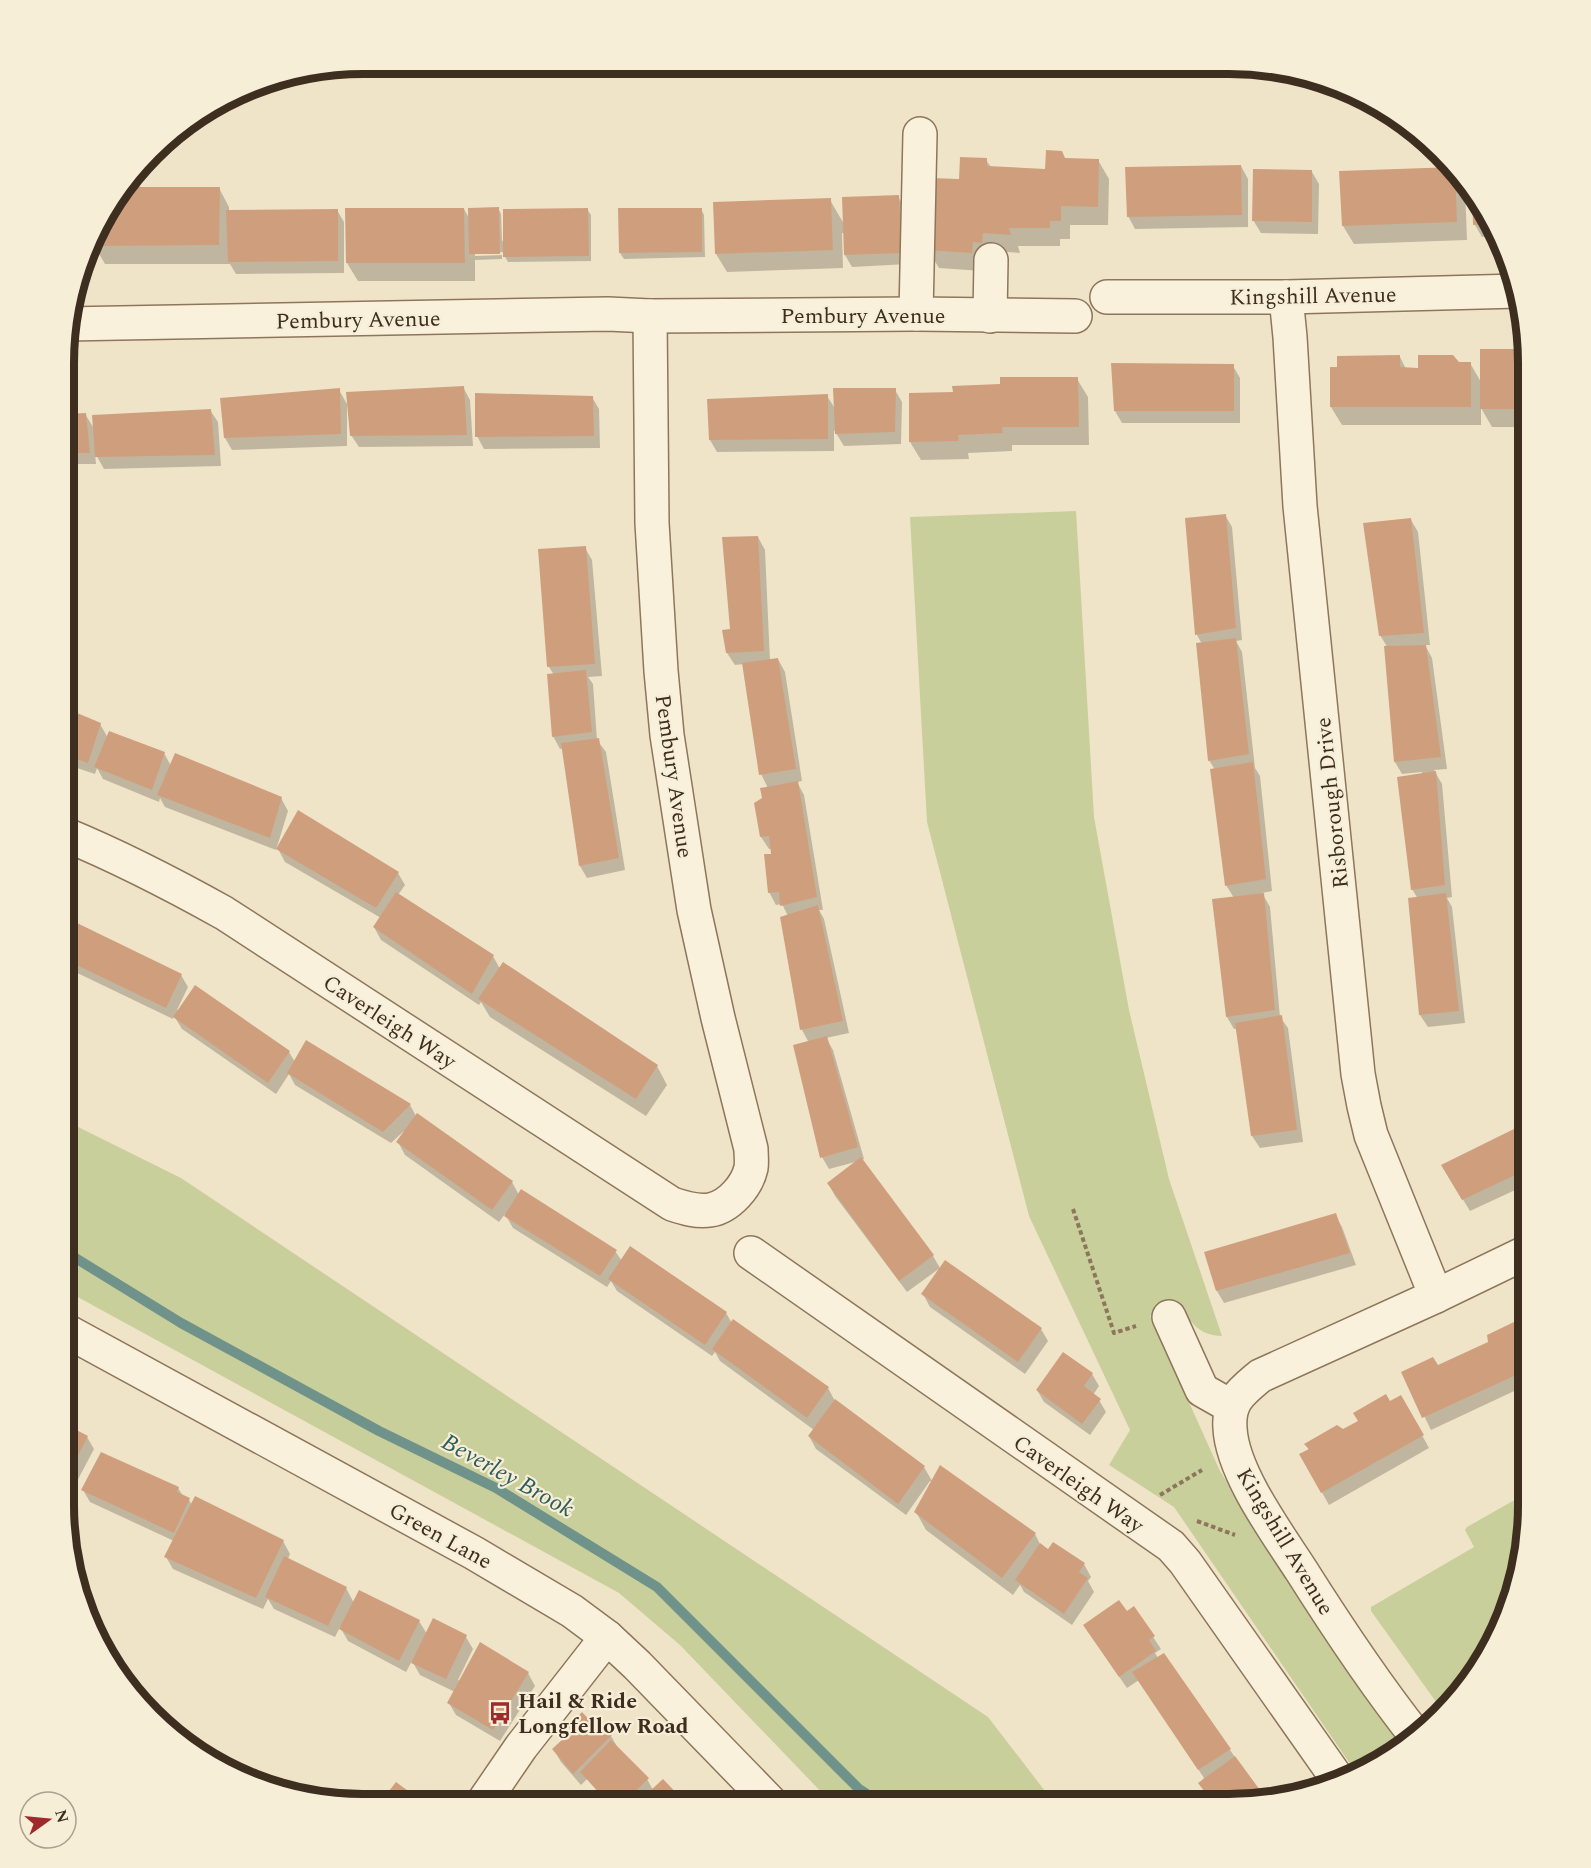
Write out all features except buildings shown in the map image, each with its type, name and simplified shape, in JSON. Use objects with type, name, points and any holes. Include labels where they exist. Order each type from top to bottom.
[{"type":"street","points":[[916,314],[920,134]]},
{"type":"street","points":[[990,316],[991,260]]},
{"type":"street","name":"Kingshill Avenue","points":[[1107,297],[1286,297],[1509,291]]},
{"type":"street","name":"Risborough Drive","points":[[1286,297],[1300,506],[1358,1074],[1371,1135],[1436,1296]]},
{"type":"street","name":"Pembury Avenue","points":[[76,324],[596,314],[1075,316]]},
{"type":"street","name":"Pembury Avenue","points":[[650,316],[652,523],[661,671],[668,735],[694,910],[751,1149],[751,1167],[745,1184],[736,1195],[711,1210]]},
{"type":"street","name":"Caverleigh Way","points":[[74,839],[163,879],[224,913],[672,1204],[690,1210],[711,1210]]},
{"type":"street","name":"Caverleigh Way","points":[[751,1253],[1171,1546],[1185,1562],[1334,1775]]},
{"type":"street","points":[[1168,1317],[1202,1390],[1232,1407],[1239,1394],[1260,1376],[1436,1296],[1518,1255]]},
{"type":"street","name":"Green Lane","points":[[74,1335],[538,1590],[607,1637],[762,1794]]},
{"type":"street","name":"Kingshill Avenue","points":[[1232,1407],[1230,1428],[1234,1450],[1247,1482],[1277,1534],[1349,1645],[1411,1730]]},
{"type":"street","points":[[489,1794],[521,1747],[607,1637]]},
{"type":"path","points":[[1073,1209],[1114,1333],[1168,1317]]},
{"type":"path","points":[[1122,1512],[1144,1495],[1155,1499],[1234,1450]]},
{"type":"path","points":[[1195,1520],[1259,1544],[1277,1534]]},
{"type":"green space","points":[[1076,511],[1094,817],[1129,1010],[1169,1179],[1222,1336],[1208,1334],[1197,1328],[1180,1306],[1150,1316],[1220,1471],[1323,1636],[1397,1740],[1352,1767],[1174,1507],[1109,1465],[1130,1430],[1029,1216],[927,822],[910,517]]},
{"type":"green space","points":[[74,1125],[181,1178],[988,1717],[1047,1794],[823,1794],[680,1645],[619,1593],[74,1295]]},
{"type":"green space","points":[[1518,1498],[1512,1562],[1496,1616],[1469,1666],[1438,1705],[1371,1611],[1371,1607],[1474,1547],[1465,1530]]},
{"type":"waterway","name":"Beverley Brook","points":[[74,1257],[181,1323],[379,1431],[496,1488],[657,1587],[859,1789],[867,1794]]},
{"type":"place","name":"Hail & Ride Longfellow Road","points":[[500,1713]]}]
